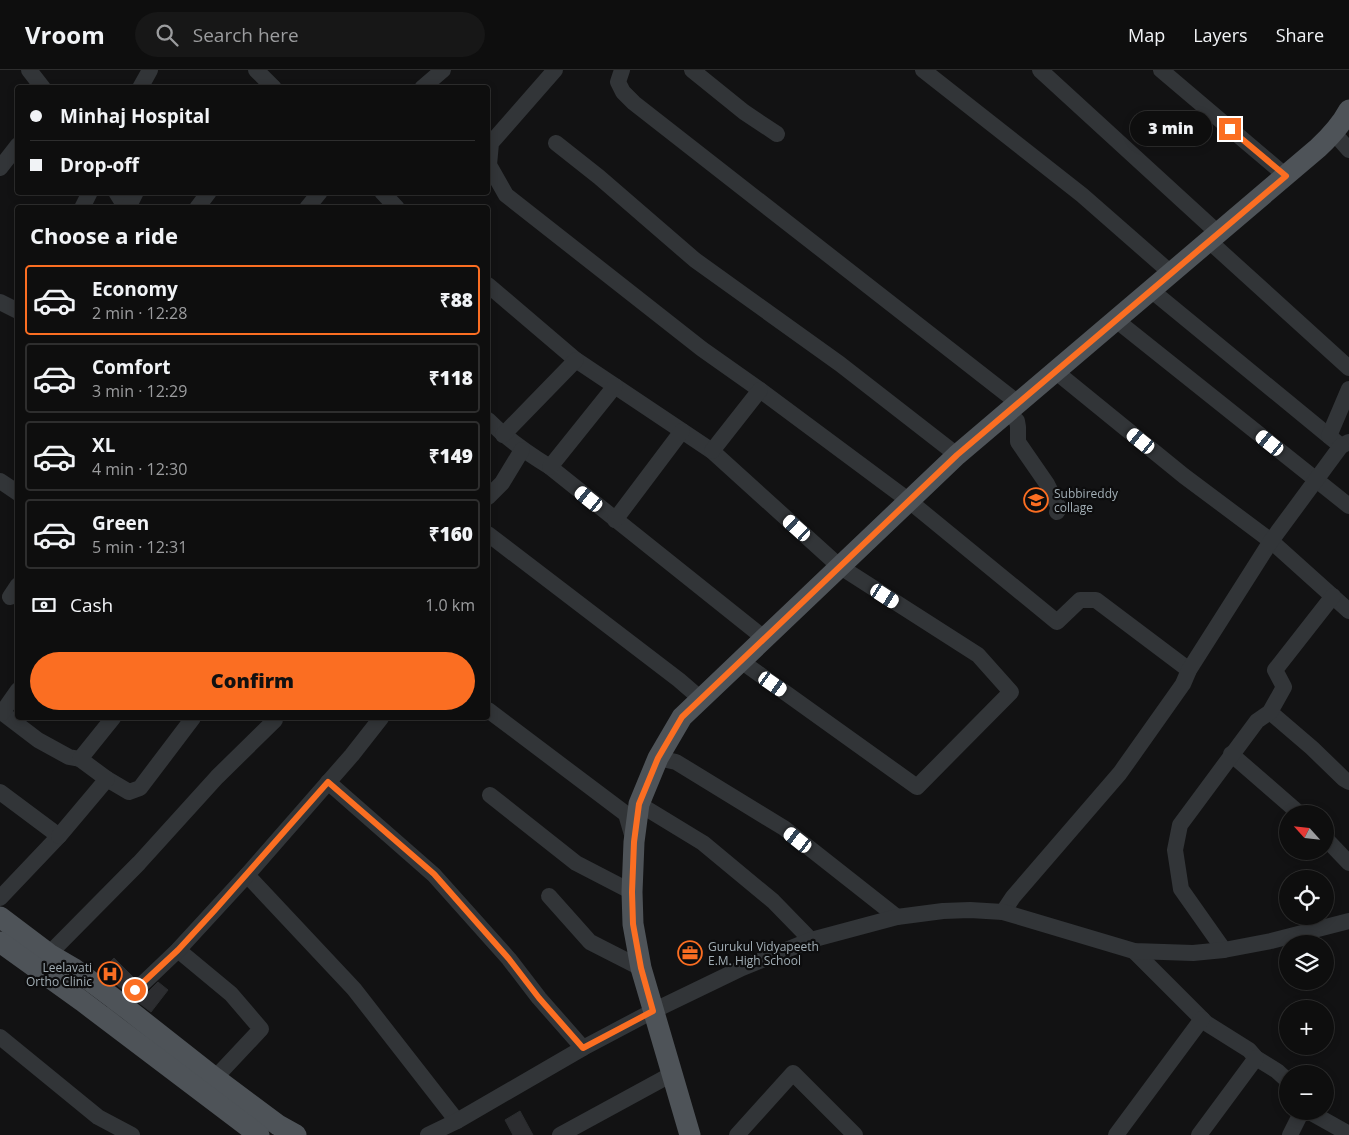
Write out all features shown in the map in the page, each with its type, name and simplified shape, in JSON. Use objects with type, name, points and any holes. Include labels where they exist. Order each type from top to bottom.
[{"type":"main road","points":[[690,1135],[641,968],[633,924],[632,892],[634,842],[639,804],[658,758],[682,717],[957,455],[1334,134],[1349,110]]},
{"type":"main road","points":[[0,917],[49,954],[74,968],[215,1078],[278,1125],[295,1135]]},
{"type":"main road","points":[[0,942],[257,1135]]},
{"type":"street","points":[[142,85],[150,70]]},
{"type":"street","points":[[256,70],[271,85]]},
{"type":"street","points":[[426,85],[443,70]]},
{"type":"street","points":[[490,154],[491,143],[555,70]]},
{"type":"street","points":[[622,70],[618,82],[623,92],[634,103],[1013,407],[1018,427],[1018,442],[1056,500],[1059,508],[1057,512]]},
{"type":"street","points":[[692,70],[744,112],[777,134]]},
{"type":"street","points":[[922,70],[1082,195],[1171,273]]},
{"type":"street","points":[[1040,70],[1349,368]]},
{"type":"street","points":[[1160,70],[1286,176]]},
{"type":"street","points":[[1334,134],[1349,150]]},
{"type":"street","points":[[556,144],[600,177],[695,260],[840,364],[957,455]]},
{"type":"street","points":[[0,168],[15,149]]},
{"type":"street","points":[[490,167],[506,195],[702,349],[908,500],[1057,622],[1080,600],[1096,600],[1189,670]]},
{"type":"street","points":[[385,195],[394,205]]},
{"type":"street","points":[[490,287],[576,360],[712,451],[839,566],[978,655],[1011,692],[917,787],[741,660]]},
{"type":"street","points":[[1151,290],[1340,441]]},
{"type":"street","points":[[0,302],[15,309]]},
{"type":"street","points":[[1116,320],[1349,506]]},
{"type":"street","points":[[502,434],[576,360]]},
{"type":"street","points":[[1055,371],[1184,476],[1271,540],[1349,612]]},
{"type":"street","points":[[550,467],[615,386]]},
{"type":"street","points":[[712,451],[760,390]]},
{"type":"street","points":[[1003,912],[1013,897],[1120,773],[1183,684],[1189,670],[1271,540],[1316,480],[1340,441],[1349,390]]},
{"type":"street","points":[[490,422],[522,450],[550,467],[764,638]]},
{"type":"street","points":[[615,520],[682,431]]},
{"type":"street","points":[[490,495],[502,483],[522,450]]},
{"type":"street","points":[[0,481],[15,491]]},
{"type":"street","points":[[490,536],[679,680],[701,699]]},
{"type":"street","points":[[1224,950],[1181,889],[1175,850],[1180,825],[1257,721],[1270,712],[1284,687],[1275,670],[1333,596]]},
{"type":"street","points":[[15,694],[1,712],[38,740],[68,757],[80,759],[107,779],[129,792],[140,788],[191,720]]},
{"type":"street","points":[[490,712],[626,814],[634,842]]},
{"type":"street","points":[[1270,712],[1349,782]]},
{"type":"street","points":[[80,759],[111,720]]},
{"type":"street","points":[[49,954],[139,863],[218,777],[276,720]]},
{"type":"street","points":[[106,1020],[178,950],[247,875],[380,720]]},
{"type":"street","points":[[1231,754],[1290,805]]},
{"type":"street","points":[[658,758],[676,762],[784,828],[897,917]]},
{"type":"street","points":[[0,898],[59,836],[107,779]]},
{"type":"street","points":[[328,782],[434,874],[509,959],[539,998],[583,1048]]},
{"type":"street","points":[[0,792],[59,836]]},
{"type":"street","points":[[490,796],[576,864],[632,892]]},
{"type":"street","points":[[639,804],[703,842],[773,901],[811,940]]},
{"type":"street","points":[[1334,847],[1349,863]]},
{"type":"street","points":[[247,875],[354,989],[457,1121]]},
{"type":"street","points":[[549,896],[590,942],[641,968]]},
{"type":"street","points":[[428,1135],[457,1121],[583,1048],[653,1011],[742,968],[811,940],[897,917],[943,911],[1003,912],[1134,951],[1193,953],[1271,942],[1349,921]]},
{"type":"street","points":[[178,950],[231,994],[260,1030],[215,1078]]},
{"type":"street","points":[[1134,951],[1206,1023],[1249,1050],[1256,1058],[1279,1073]]},
{"type":"street","points":[[1116,1135],[1202,1019]]},
{"type":"street","points":[[0,1037],[98,1117],[132,1135]]},
{"type":"street","points":[[1199,1135],[1256,1058]]},
{"type":"street","points":[[737,1135],[793,1073],[855,1135]]},
{"type":"street","points":[[560,1135],[672,1074]]},
{"type":"street","points":[[1290,1135],[1298,1120]]},
{"type":"street","points":[[1324,1120],[1349,1134]]},
{"type":"building","points":[[114,958],[134,978],[122,989],[100,972]]},
{"type":"building","points":[[158,982],[168,990],[151,1012],[139,1003]]},
{"type":"building","points":[[520,1111],[533,1135],[513,1135],[505,1120]]},
{"type":"place","name":"Subbireddy collage","points":[[1036,500]]},
{"type":"place","name":"Gurukul Vidyapeeth E.M. High School","points":[[690,953]]},
{"type":"place","name":"Leelavati Ortho Clinic","points":[[110,974]]},
{"type":"route","points":[[135,990],[178,950],[247,875],[328,782],[434,874],[509,959],[539,998],[583,1048],[653,1011],[641,968],[633,924],[634,842],[639,804],[658,758],[682,717],[957,455],[1286,176],[1230,129]]}]
